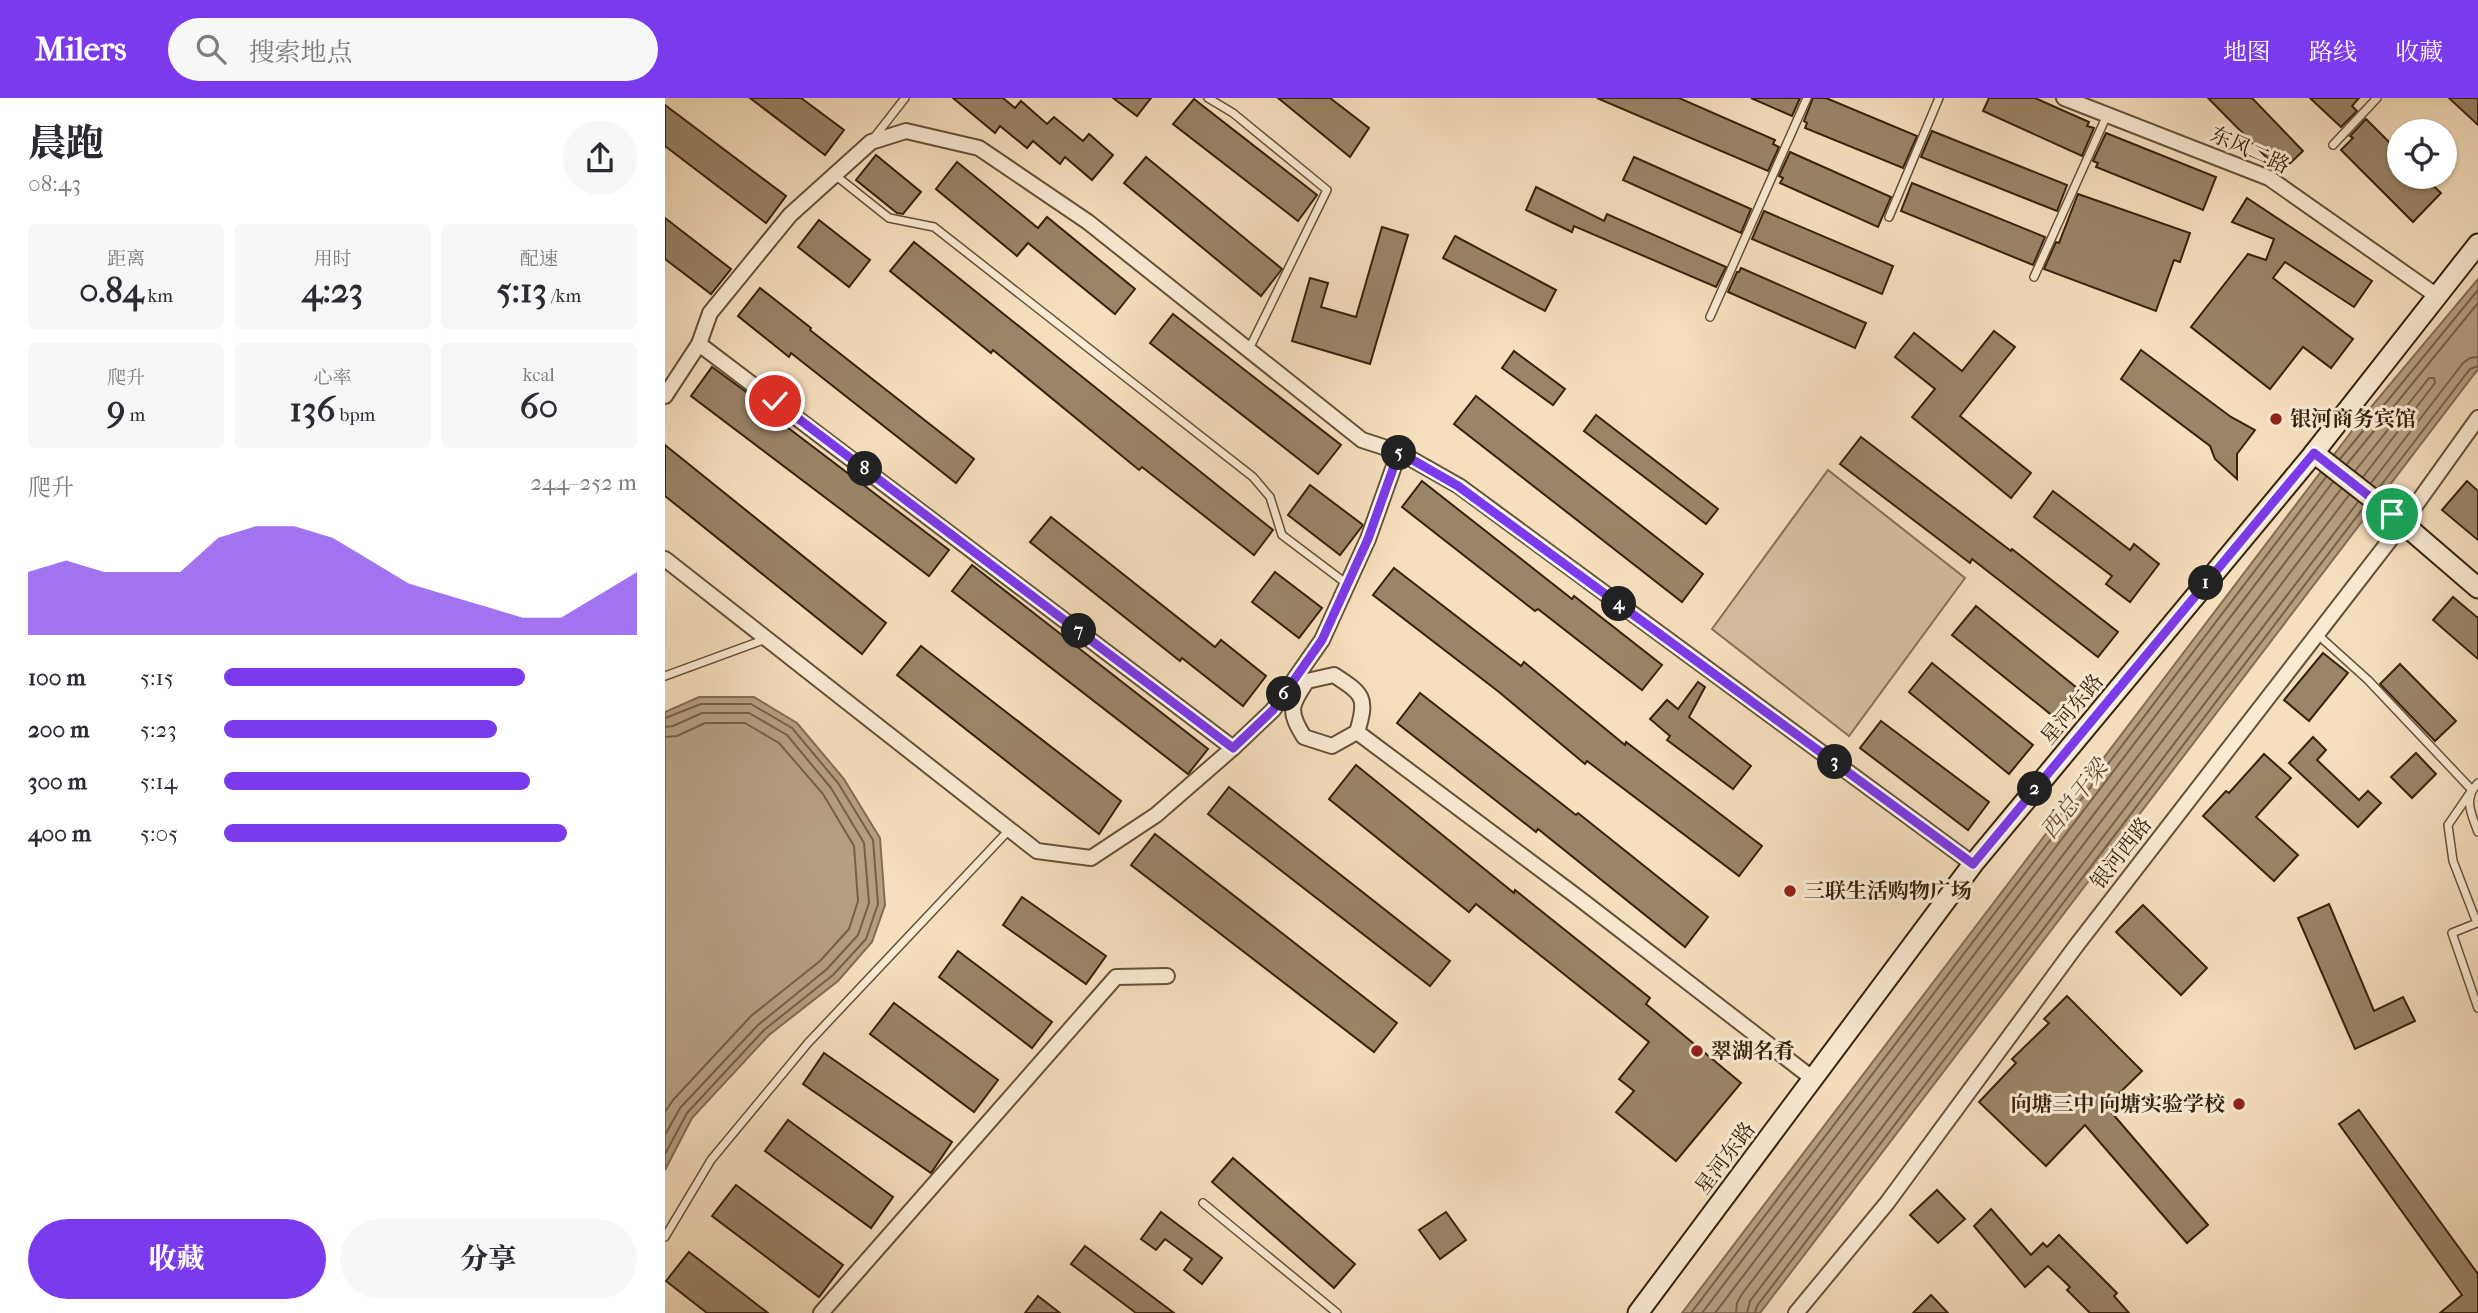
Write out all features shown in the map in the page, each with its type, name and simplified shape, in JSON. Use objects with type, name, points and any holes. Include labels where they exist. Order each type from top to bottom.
[{"type":"main road","name":"星河东路","points":[[1638,1313],[1973,864],[2319,457],[2478,244]]},
{"type":"main road","points":[[2319,457],[2478,588]]},
{"type":"street","name":"东风二路","points":[[2064,98],[2269,178],[2437,296]]},
{"type":"street","points":[[665,396],[699,344],[710,313],[790,215],[871,142],[906,131],[979,148],[1088,222],[1362,440],[1399,452],[1458,486],[1973,864]]},
{"type":"street","points":[[699,344],[1233,748]]},
{"type":"street","name":"银河西路","points":[[1796,1313],[1887,1203],[2075,946],[2317,634],[2397,519],[2478,418]]},
{"type":"street","points":[[665,559],[1037,851],[1091,858],[1156,815],[1273,710],[1322,640],[1368,539],[1399,452]]},
{"type":"street","points":[[1334,675],[1359,691],[1364,710],[1357,732],[1332,746],[1304,737],[1293,719],[1292,703],[1307,681],[1334,675]]},
{"type":"street","points":[[1357,732],[1812,1077]]},
{"type":"street","points":[[821,1313],[1116,977],[1167,976]]},
{"type":"lane","points":[[871,142],[905,98]]},
{"type":"lane","points":[[1208,98],[1233,113],[1327,190],[1248,350]]},
{"type":"lane","points":[[1710,317],[1807,98]]},
{"type":"lane","points":[[1889,218],[1939,98]]},
{"type":"lane","points":[[2333,145],[2377,98]]},
{"type":"lane","points":[[2034,277],[2106,115]]},
{"type":"lane","points":[[835,175],[889,218],[934,227],[1254,477],[1270,496],[1282,535],[1347,584]]},
{"type":"lane","points":[[2317,634],[2368,680],[2472,790]]},
{"type":"lane","points":[[665,676],[767,638]]},
{"type":"lane","points":[[2478,783],[2448,825],[2453,861],[2477,923],[2452,933],[2478,1008]]},
{"type":"lane","points":[[2472,790],[2468,806],[2478,832]]},
{"type":"lane","points":[[665,1237],[711,1160],[808,1043],[1009,829]]},
{"type":"lane","points":[[1203,1203],[1337,1313]]},
{"type":"shaded area","points":[[1828,470],[1965,578],[1849,736],[1712,629]]},
{"type":"water","name":"西总干梁","points":[[2478,279],[2478,369],[1760,1313],[1682,1313],[2361,419]]},
{"type":"water","points":[[699,697],[754,697],[797,723],[844,779],[880,838],[885,905],[872,942],[838,981],[769,1035],[692,1118],[665,1170],[665,712]]},
{"type":"building","points":[[750,98],[801,98],[844,130],[825,155]]},
{"type":"building","points":[[953,98],[1003,98],[1015,108],[1021,101],[1047,124],[1054,117],[1083,141],[1089,134],[1113,155],[1092,180],[1065,157],[1060,164],[1033,141],[1027,148],[1000,126],[995,133]]},
{"type":"building","points":[[1113,98],[1151,98],[1137,116]]},
{"type":"building","points":[[1278,98],[1330,98],[1369,128],[1350,157]]},
{"type":"building","points":[[1597,98],[1679,98],[1775,140],[1773,144],[1779,147],[1768,171]]},
{"type":"building","points":[[1751,98],[1800,98],[1792,116]]},
{"type":"building","points":[[1813,98],[1826,98],[1917,136],[1903,168],[1805,128],[1807,123],[1804,121]]},
{"type":"building","points":[[1989,98],[2035,98],[2089,122],[2087,126],[2094,128],[2082,156],[1983,111]]},
{"type":"building","points":[[2208,98],[2252,98],[2303,151],[2281,172]]},
{"type":"building","points":[[2310,98],[2359,98],[2352,106],[2357,111],[2341,127]]},
{"type":"building","points":[[2449,98],[2478,98],[2478,125]]},
{"type":"building","points":[[1194,99],[1317,195],[1298,221],[1173,124]]},
{"type":"building","points":[[665,105],[786,196],[766,223],[665,146]]},
{"type":"building","points":[[2366,119],[2387,140],[2387,189],[2437,189],[2441,193],[2413,222],[2341,150],[2353,138],[2350,136]]},
{"type":"building","points":[[1932,131],[2067,185],[2057,211],[1921,157]]},
{"type":"building","points":[[2106,133],[2216,177],[2203,210],[2096,167],[2098,163],[2093,161]]},
{"type":"building","points":[[1790,152],[1891,197],[1878,227],[1780,183],[1783,178],[1779,176]]},
{"type":"building","points":[[876,155],[921,192],[903,214],[897,213],[856,180]]},
{"type":"building","points":[[1146,157],[1282,269],[1261,296],[1124,183]]},
{"type":"building","points":[[1634,157],[1751,209],[1741,233],[1623,180]]},
{"type":"building","points":[[957,162],[1038,228],[1047,217],[1135,289],[1115,314],[1028,243],[1017,256],[936,189]]},
{"type":"building","points":[[1912,183],[2045,237],[2033,265],[1901,211]]},
{"type":"building","points":[[1536,187],[1604,221],[1607,214],[1726,267],[1716,287],[1574,226],[1572,232],[1526,210]]},
{"type":"building","points":[[2078,194],[2190,233],[2180,262],[2174,260],[2156,311],[2044,269],[2056,242],[2059,243]]},
{"type":"building","points":[[2247,198],[2372,281],[2354,307],[2285,262],[2273,278],[2353,339],[2331,368],[2303,347],[2270,389],[2191,327],[2248,254],[2266,260],[2274,239],[2232,222]]},
{"type":"building","points":[[1764,211],[1893,266],[1882,294],[1752,239]]},
{"type":"building","points":[[665,218],[731,269],[711,294],[665,259]]},
{"type":"building","points":[[819,220],[870,260],[849,287],[798,247]]},
{"type":"building","points":[[1382,227],[1408,235],[1370,364],[1292,341],[1310,278],[1328,283],[1321,307],[1356,317]]},
{"type":"building","points":[[1455,236],[1556,290],[1545,311],[1443,258]]},
{"type":"building","points":[[914,242],[1273,530],[1254,555],[1142,467],[1139,470],[993,350],[991,353],[890,271]]},
{"type":"building","points":[[1741,268],[1866,323],[1855,348],[1728,292]]},
{"type":"building","points":[[760,288],[974,459],[956,483],[791,353],[789,357],[738,316]]},
{"type":"building","points":[[1173,314],[1341,445],[1318,474],[1150,343]]},
{"type":"building","points":[[1994,331],[2015,347],[1960,416],[2031,473],[2011,498],[1912,417],[1935,389],[1895,357],[1914,333],[1962,371]]},
{"type":"building","points":[[2141,350],[2231,417],[2255,430],[2237,454],[2237,479],[2215,459],[2210,446],[2121,379]]},
{"type":"building","points":[[1514,351],[1565,389],[1553,405],[1502,368]]},
{"type":"building","points":[[712,367],[949,550],[929,576],[691,396]]},
{"type":"building","points":[[1476,396],[1703,574],[1682,602],[1454,424]]},
{"type":"building","points":[[1596,415],[1718,509],[1706,524],[1584,431]]},
{"type":"building","points":[[1861,437],[2118,632],[2098,657],[1972,559],[1970,563],[1840,464]]},
{"type":"building","points":[[665,445],[886,623],[862,654],[665,496]]},
{"type":"building","points":[[1422,481],[1572,599],[1574,596],[1662,665],[1642,690],[1402,507]]},
{"type":"building","points":[[2467,481],[2478,491],[2478,540],[2442,510]]},
{"type":"building","points":[[1310,485],[1363,525],[1340,555],[1288,515]]},
{"type":"building","points":[[2053,491],[2130,550],[2134,544],[2159,564],[2130,602],[2106,584],[2112,576],[2034,517]]},
{"type":"building","points":[[1051,517],[1215,647],[1221,640],[1266,676],[1243,706],[1182,658],[1180,661],[1030,542]]},
{"type":"building","points":[[972,565],[1208,749],[1188,774],[952,591]]},
{"type":"building","points":[[1394,568],[1521,666],[1524,662],[1625,745],[1626,742],[1762,846],[1739,876],[1587,761],[1585,764],[1499,692],[1373,595]]},
{"type":"building","points":[[1275,572],[1322,608],[1299,638],[1252,602]]},
{"type":"building","points":[[2453,597],[2478,618],[2478,659],[2433,620]]},
{"type":"building","points":[[1976,606],[2077,688],[2054,717],[1952,635]]},
{"type":"building","points":[[921,646],[1121,801],[1099,834],[897,675]]},
{"type":"building","points":[[2323,653],[2348,673],[2309,721],[2284,700]]},
{"type":"building","points":[[1932,663],[2033,745],[2009,774],[1909,692]]},
{"type":"building","points":[[2400,664],[2456,721],[2435,741],[2380,684]]},
{"type":"building","points":[[1698,682],[1705,687],[1689,717],[1751,766],[1733,789],[1667,740],[1670,736],[1650,719],[1667,700],[1678,709]]},
{"type":"building","points":[[1420,693],[1576,815],[1578,813],[1708,917],[1685,947],[1538,829],[1536,832],[1397,723]]},
{"type":"building","points":[[1881,721],[1989,802],[1968,830],[1860,748]]},
{"type":"building","points":[[2313,737],[2326,750],[2317,760],[2359,800],[2368,791],[2381,803],[2358,827],[2289,763]]},
{"type":"building","points":[[2416,753],[2436,774],[2412,798],[2391,777]]},
{"type":"building","points":[[2264,754],[2291,778],[2256,817],[2298,855],[2274,881],[2203,816],[2226,791],[2229,793]]},
{"type":"building","points":[[1356,765],[1514,893],[1515,890],[1650,998],[1646,1004],[1741,1083],[1676,1161],[1616,1112],[1634,1091],[1619,1079],[1649,1042],[1476,904],[1469,912],[1329,799]]},
{"type":"building","points":[[1229,787],[1450,961],[1430,986],[1208,814]]},
{"type":"building","points":[[1155,834],[1397,1023],[1374,1052],[1131,865]]},
{"type":"building","points":[[1022,897],[1106,956],[1086,984],[1003,925]]},
{"type":"building","points":[[2329,904],[2374,1011],[2403,997],[2415,1021],[2355,1049],[2298,918]]},
{"type":"building","points":[[2143,905],[2207,968],[2181,995],[2116,932]]},
{"type":"building","points":[[958,951],[1052,1022],[1032,1048],[939,977]]},
{"type":"building","points":[[2067,996],[2142,1071],[2106,1106],[2208,1225],[2187,1243],[2085,1125],[2046,1166],[1979,1102],[2016,1063],[2012,1059],[2049,1023],[2044,1019]]},
{"type":"building","points":[[894,1003],[998,1080],[974,1112],[870,1034]]},
{"type":"building","points":[[824,1053],[952,1142],[931,1173],[803,1084]]},
{"type":"building","points":[[2359,1110],[2478,1274],[2478,1313],[2440,1313],[2462,1295],[2339,1124]]},
{"type":"building","points":[[788,1120],[893,1197],[871,1228],[765,1151]]},
{"type":"building","points":[[1233,1158],[1355,1264],[1334,1288],[1212,1182]]},
{"type":"building","points":[[736,1185],[843,1265],[819,1297],[712,1216]]},
{"type":"building","points":[[1937,1190],[1965,1219],[1938,1243],[1910,1215]]},
{"type":"building","points":[[1991,1209],[2031,1255],[2043,1243],[2047,1247],[2059,1235],[2117,1293],[2114,1296],[2129,1313],[2090,1313],[2067,1290],[2070,1287],[2048,1266],[2025,1287],[1974,1226]]},
{"type":"building","points":[[1161,1212],[1222,1258],[1202,1284],[1184,1270],[1192,1259],[1165,1239],[1156,1250],[1141,1239]]},
{"type":"building","points":[[1446,1212],[1466,1240],[1440,1259],[1419,1230]]},
{"type":"building","points":[[1085,1246],[1174,1313],[1136,1313],[1071,1264]]},
{"type":"building","points":[[689,1252],[768,1313],[707,1313],[666,1281]]},
{"type":"building","points":[[1931,1295],[1948,1313],[1913,1313]]},
{"type":"building","points":[[1038,1296],[1060,1313],[1025,1313]]},
{"type":"place","name":"银河商务宾馆","points":[[2276,419]]},
{"type":"place","name":"三联生活购物广场","points":[[1790,891]]},
{"type":"place","name":"翠湖名肴","points":[[1697,1051]]},
{"type":"place","name":"向塘三中 向塘实验学校","points":[[2239,1104]]},
{"type":"route","points":[[775,401],[1233,748],[1273,710],[1322,640],[1368,539],[1399,452],[1458,486],[1973,864],[2314,453],[2392,514]]}]
